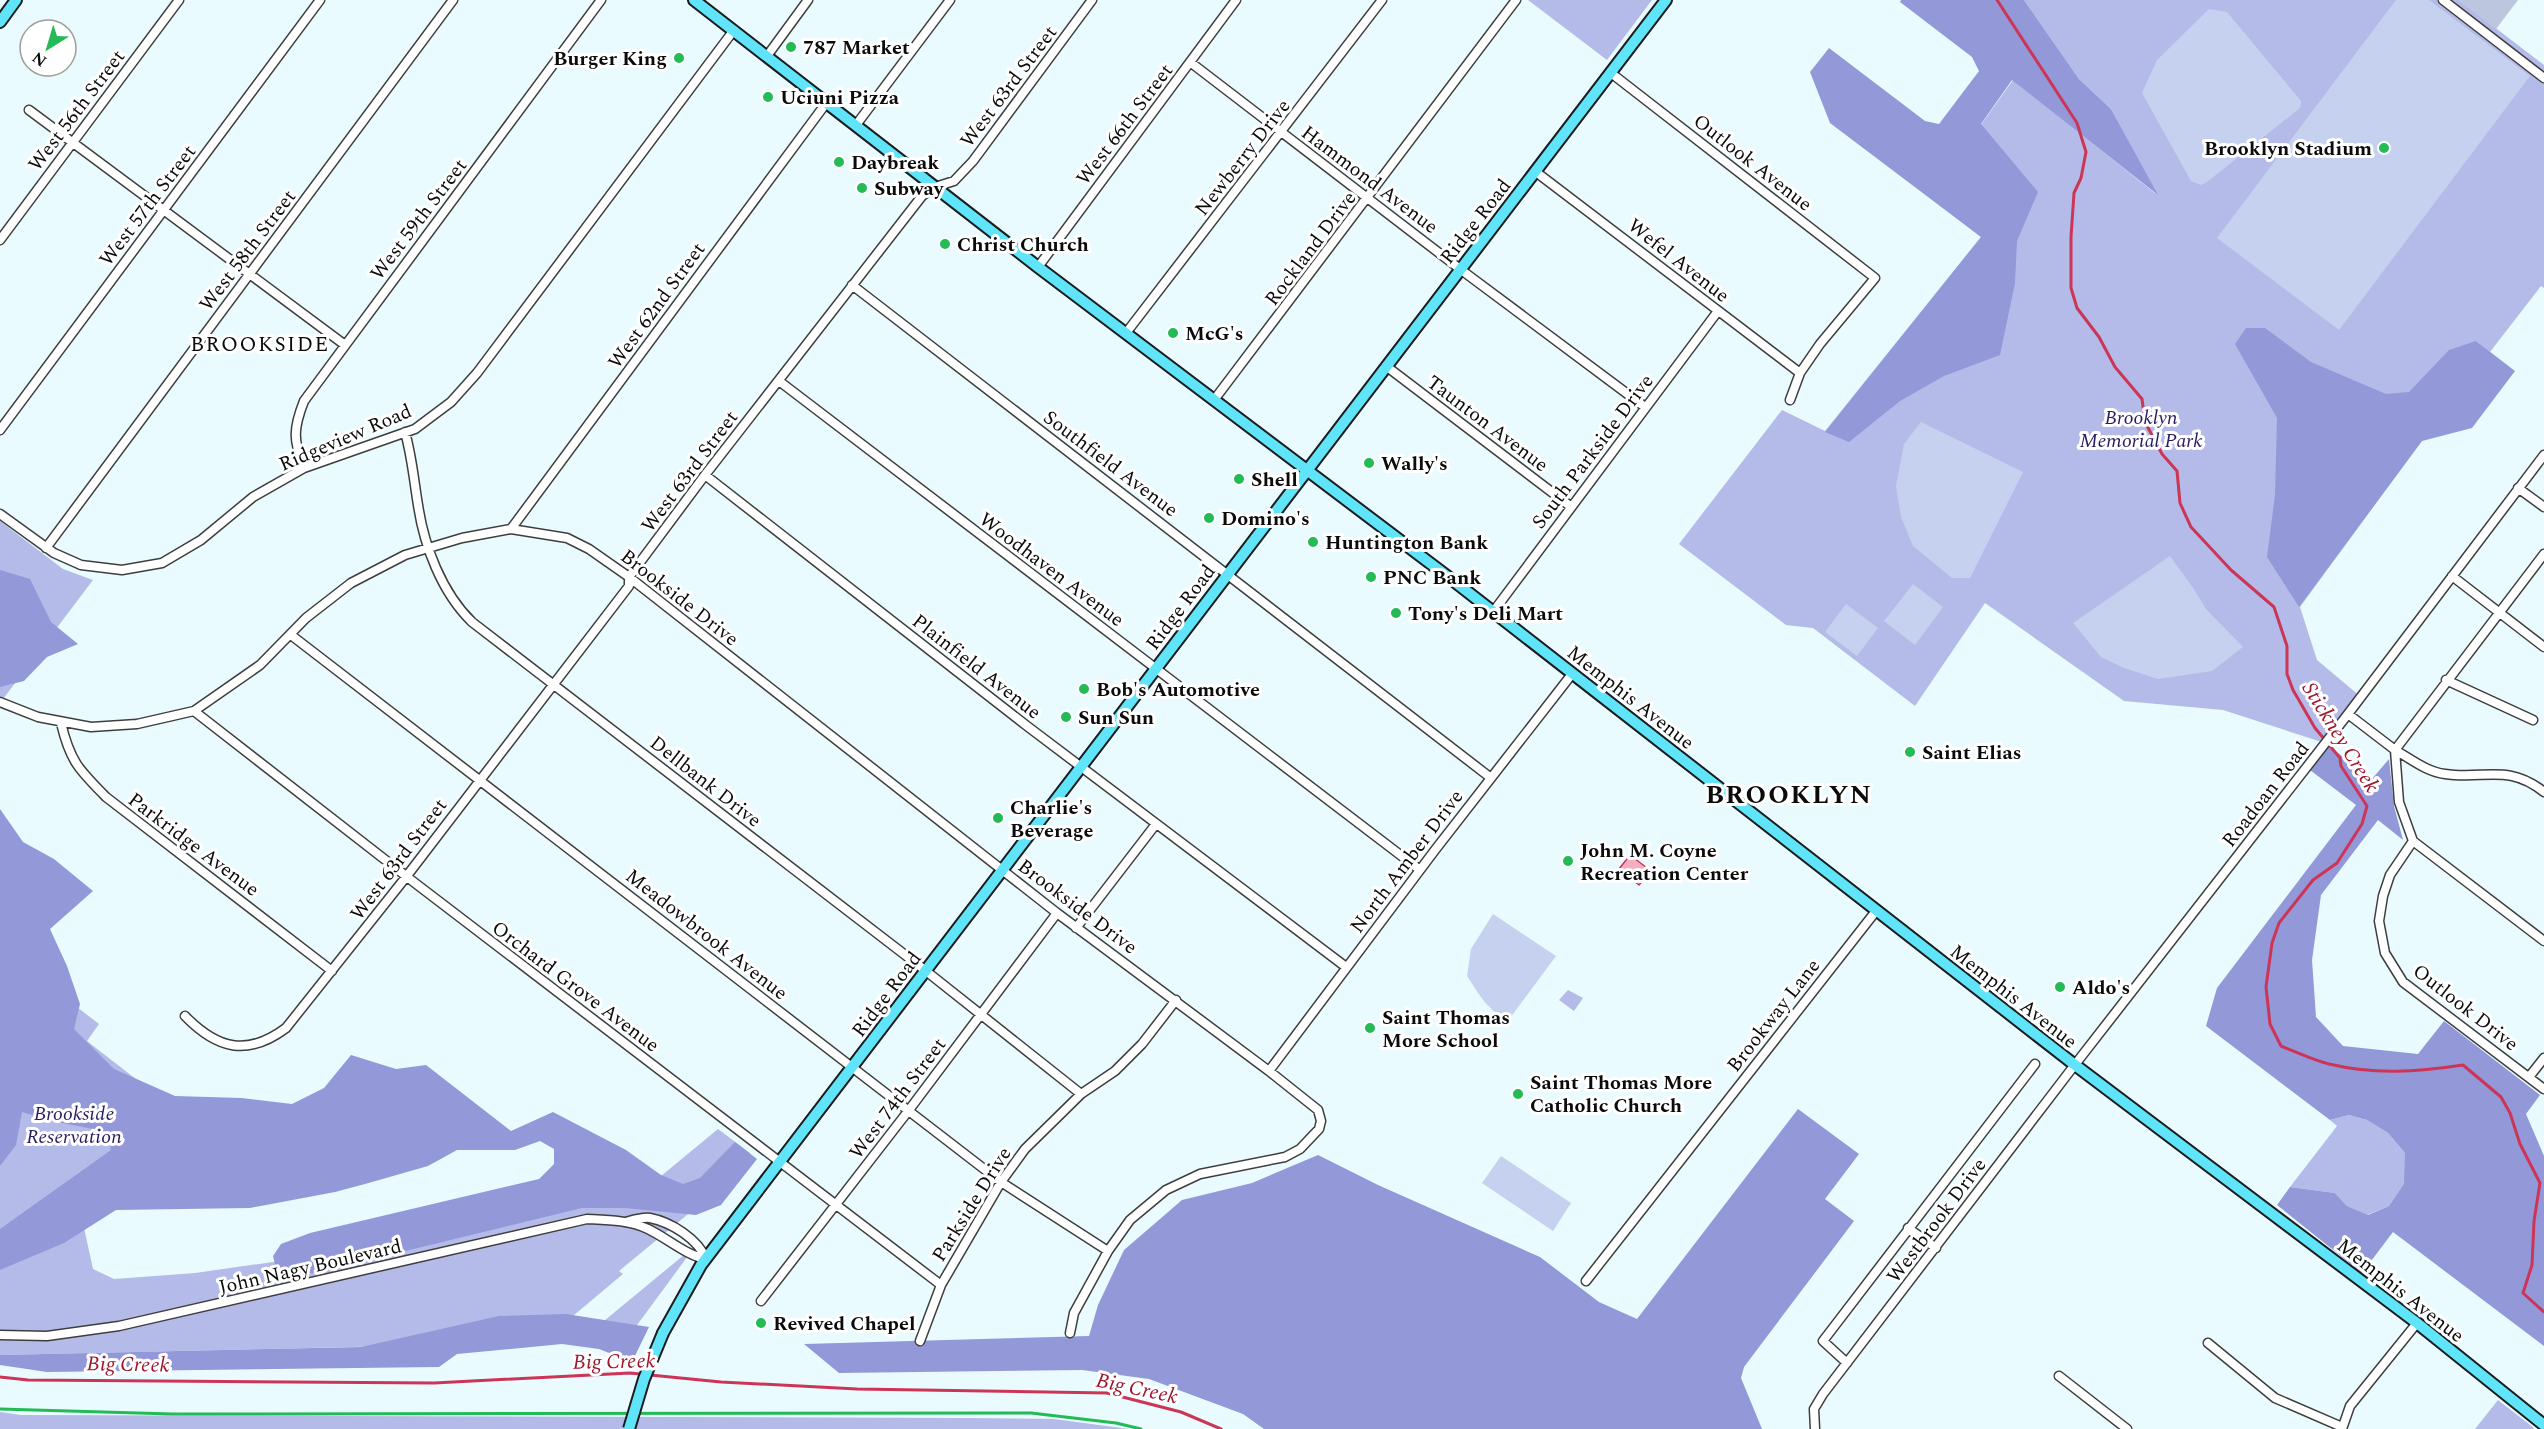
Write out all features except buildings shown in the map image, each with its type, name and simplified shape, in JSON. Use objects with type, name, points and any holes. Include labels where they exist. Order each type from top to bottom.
[{"type":"main road","points":[[0,22],[16,0]]},
{"type":"main road","name":"Memphis Avenue","points":[[694,0],[1038,267],[1493,612],[2075,1065],[2416,1323],[2544,1425]]},
{"type":"main road","name":"Ridge Road","points":[[629,1429],[644,1378],[663,1334],[689,1283],[706,1259],[854,1068],[1307,469],[1666,0]]},
{"type":"street","name":"West 56th Street","points":[[0,240],[179,0]]},
{"type":"street","name":"West 57th Street","points":[[0,430],[320,0]]},
{"type":"street","name":"West 58th Street","points":[[46,548],[453,0]]},
{"type":"street","name":"West 59th Street","points":[[304,468],[297,448],[296,422],[304,401],[601,0]]},
{"type":"street","points":[[767,56],[808,0]]},
{"type":"street","points":[[856,125],[950,0]]},
{"type":"street","name":"West 63rd Street","points":[[185,1016],[202,1033],[226,1044],[250,1046],[269,1041],[286,1028],[406,877],[629,586],[629,577],[852,285],[922,196],[935,187],[954,181],[973,160],[1092,0]]},
{"type":"street","name":"West 66th Street","points":[[1038,267],[1236,0]]},
{"type":"street","name":"Newberry Drive","points":[[1126,333],[1382,0]]},
{"type":"street","name":"Rockland Drive","points":[[1214,400],[1516,0]]},
{"type":"street","points":[[2443,0],[2544,78]]},
{"type":"street","name":"Ridgeview Road","points":[[0,514],[46,548],[81,565],[102,569],[143,568],[162,563],[201,540],[253,497],[304,468],[415,429],[451,402],[477,373],[734,30]]},
{"type":"street","name":"Hammond Avenue","points":[[1191,62],[1460,269],[1645,407]]},
{"type":"street","name":"Outlook Avenue","points":[[1611,73],[1875,278],[1820,344],[1800,373]]},
{"type":"street","name":"West 62nd Street","points":[[511,529],[827,102]]},
{"type":"street","points":[[29,110],[345,345]]},
{"type":"street","name":"Wefel Avenue","points":[[1536,172],[1800,373]]},
{"type":"street","name":"Southfield Avenue","points":[[852,285],[1491,778]]},
{"type":"street","name":"South Parkside Drive","points":[[1493,612],[1718,311]]},
{"type":"street","name":"Taunton Avenue","points":[[1386,366],[1570,506]]},
{"type":"street","points":[[1790,400],[1800,373]]},
{"type":"street","name":"Woodhaven Avenue","points":[[779,381],[1420,870]]},
{"type":"street","name":"Dellbank Drive","points":[[405,432],[418,507],[429,546],[443,580],[459,609],[1081,1094]]},
{"type":"street","name":"Roadoan Road","points":[[2075,1065],[2340,725],[2544,455]]},
{"type":"street","name":"Plainfield Avenue","points":[[705,475],[1346,968]]},
{"type":"street","points":[[2518,488],[2544,507]]},
{"type":"street","name":"Brookside Drive","points":[[0,702],[38,717],[91,727],[117,726],[194,711],[260,665],[306,618],[351,583],[395,559],[429,546],[511,529],[567,538],[589,549],[629,577],[1076,928],[1176,1000],[1318,1110],[1321,1121],[1319,1129],[1300,1149],[1285,1156],[1200,1174],[1166,1190],[1130,1220],[1108,1251],[1074,1313],[1070,1333]]},
{"type":"street","points":[[2544,554],[2395,750],[2399,802],[2413,841],[2544,941]]},
{"type":"street","points":[[2452,576],[2544,647]]},
{"type":"street","name":"Meadowbrook Avenue","points":[[291,635],[1001,1182],[1108,1251]]},
{"type":"street","name":"North Amber Drive","points":[[1269,1071],[1420,870],[1572,674]]},
{"type":"street","points":[[2446,680],[2533,720]]},
{"type":"street","name":"Orchard Grove Avenue","points":[[194,711],[406,877],[941,1285]]},
{"type":"street","points":[[2348,714],[2395,750],[2426,768],[2444,774],[2507,774],[2533,783],[2544,792]]},
{"type":"street","name":"Parkridge Avenue","points":[[61,723],[67,749],[77,768],[106,798],[332,971]]},
{"type":"street","points":[[1076,928],[1156,824]]},
{"type":"street","name":"Outlook Drive","points":[[2413,841],[2390,875],[2383,896],[2379,921],[2385,953],[2403,982],[2544,1089]]},
{"type":"street","name":"Brookway Lane","points":[[1586,1281],[1876,911]]},
{"type":"street","name":"West 74th Street","points":[[761,1300],[909,1110],[1057,913]]},
{"type":"street","name":"Parkside Drive","points":[[920,1341],[941,1285],[1001,1182],[1024,1149],[1081,1094],[1115,1071],[1142,1044],[1176,1000]]},
{"type":"street","points":[[2529,1077],[2544,1058]]},
{"type":"street","points":[[1847,1363],[1823,1341],[2035,1064]]},
{"type":"street","name":"Westbrook Drive","points":[[1815,1429],[1814,1409],[1823,1394],[2075,1065]]},
{"type":"street","name":"John Nagy Boulevard","points":[[626,1222],[648,1217],[664,1223],[698,1244],[706,1259]]},
{"type":"street","name":"John Nagy Boulevard","points":[[0,1335],[47,1336],[120,1326],[587,1219],[626,1222],[645,1228],[675,1243],[693,1257],[706,1259]]},
{"type":"street","points":[[1908,1228],[1936,1248]]},
{"type":"street","points":[[2208,1343],[2275,1398],[2342,1428],[2350,1406],[2416,1323]]},
{"type":"street","points":[[2059,1376],[2123,1428]]},
{"type":"green space","points":[[1528,0],[1652,0],[1607,60]]},
{"type":"green space","points":[[1901,0],[2024,0],[2079,79],[2111,109],[2158,195],[2012,80],[1981,124],[2038,192],[2017,241],[2015,283],[2000,355],[1944,376],[1900,401],[1849,442],[1825,432],[1981,237],[1830,123],[1810,72],[1829,48],[1925,121],[1939,124],[1979,71],[1972,57],[1900,2]]},
{"type":"green space","name":"Brooklyn Memorial Park","points":[[2024,0],[2459,0],[2544,65],[2544,288],[2541,286],[2490,352],[2476,341],[2440,416],[2300,607],[2317,660],[2361,697],[2325,743],[2223,710],[2124,701],[1985,603],[1915,706],[1813,628],[1786,625],[1679,544],[1782,410],[1825,431],[1981,237],[1929,197],[2013,80],[2156,194],[2111,109],[2079,79]]},
{"type":"green space","points":[[2246,328],[2265,328],[2311,362],[2386,394],[2409,392],[2449,350],[2476,341],[2515,371],[2472,428],[2422,441],[2299,607],[2267,557],[2275,495],[2277,418],[2235,344]]},
{"type":"green space","points":[[0,521],[63,569],[93,580],[0,703]]},
{"type":"green space","points":[[0,570],[30,579],[51,622],[78,644],[47,657],[24,681],[0,687]]},
{"type":"green space","points":[[2325,743],[2372,779],[2389,759],[2394,806],[2403,840],[2378,820],[2321,895],[2312,960],[2316,1017],[2343,1046],[2418,1054],[2444,1021],[2540,1095],[2526,1114],[2544,1156],[2544,1346],[2393,1232],[2362,1273],[2277,1205],[2290,1187],[2335,1193],[2347,1206],[2368,1215],[2389,1206],[2404,1184],[2405,1153],[2388,1133],[2367,1120],[2349,1115],[2330,1120],[2206,1026],[2217,988],[2356,805],[2306,767]]},
{"type":"green space","points":[[0,809],[23,842],[54,859],[93,891],[50,929],[67,966],[80,1004],[74,1029],[114,1069],[175,1096],[242,1098],[292,1104],[324,1088],[351,1055],[396,1069],[426,1065],[511,1131],[553,1112],[626,1150],[661,1175],[683,1184],[700,1178],[735,1142],[757,1159],[721,1205],[696,1215],[625,1208],[582,1208],[315,1273],[289,1274],[276,1269],[273,1256],[281,1244],[310,1233],[539,1179],[554,1164],[554,1149],[540,1141],[515,1150],[457,1150],[428,1166],[365,1184],[250,1208],[116,1210],[64,1243],[0,1270],[0,1229],[111,1150],[108,1132],[52,1121],[22,1112],[16,1145],[0,1166]]},
{"type":"green space","name":"Brookside Reservation","points":[[0,948],[99,1024],[87,1041],[218,1143],[79,1205],[93,1269],[114,1279],[195,1273],[315,1256],[638,1195],[718,1129],[750,1153],[750,1163],[619,1271],[623,1274],[561,1326],[394,1346],[0,1355]]},
{"type":"green space","points":[[1568,990],[1583,998],[1574,1011],[1559,1000]]},
{"type":"green space","points":[[1798,1109],[1859,1154],[1825,1199],[1854,1221],[1744,1367],[1741,1378],[1762,1429],[1264,1429],[1243,1414],[1149,1379],[1082,1370],[839,1373],[804,1344],[1089,1336],[1098,1305],[1124,1250],[1182,1200],[1252,1183],[1318,1155],[1378,1185],[1540,1257],[1599,1302],[1637,1319]]},
{"type":"green space","points":[[2349,1115],[2367,1120],[2388,1133],[2405,1153],[2405,1184],[2389,1206],[2367,1215],[2347,1206],[2335,1193],[2290,1187],[2337,1126],[2330,1120]]},
{"type":"green space","points":[[696,1245],[629,1336],[593,1330]]},
{"type":"green space","points":[[566,1314],[649,1327],[632,1362],[599,1349],[562,1344],[457,1354],[439,1367],[47,1372],[0,1365],[0,1355],[361,1347],[499,1316]]},
{"type":"green space","points":[[2498,1400],[2534,1428],[2475,1429]]},
{"type":"green space","points":[[0,1412],[21,1415],[1054,1419],[1129,1429],[0,1429]]},
{"type":"shaded area","points":[[2396,0],[2429,0],[2530,76],[2339,330],[2217,238]]},
{"type":"shaded area","points":[[2459,0],[2518,0],[2496,29]]},
{"type":"shaded area","points":[[2209,9],[2227,12],[2301,101],[2300,108],[2201,185],[2191,181],[2142,93],[2157,60]]},
{"type":"shaded area","points":[[1921,422],[2023,472],[1970,578],[1952,578],[1913,546],[1901,517],[1896,486],[1904,444]]},
{"type":"shaded area","points":[[2170,556],[2206,609],[2243,647],[2212,671],[2158,679],[2124,668],[2101,657],[2073,623]]},
{"type":"shaded area","points":[[1913,584],[1943,607],[1915,645],[1884,621]]},
{"type":"shaded area","points":[[1846,604],[1878,628],[1857,656],[1825,632]]},
{"type":"shaded area","points":[[1630,855],[1651,871],[1639,885],[1619,869]]},
{"type":"shaded area","points":[[1493,914],[1556,956],[1510,1018],[1490,1008],[1467,976],[1471,949]]},
{"type":"shaded area","points":[[1501,1156],[1571,1203],[1553,1231],[1482,1183]]},
{"type":"waterway","name":"Stickney Creek","points":[[1997,0],[2077,123],[2086,152],[2081,178],[2074,193],[2071,237],[2071,288],[2077,308],[2099,337],[2115,367],[2142,399],[2145,422],[2162,454],[2177,471],[2180,503],[2191,527],[2231,570],[2274,607],[2287,646],[2287,674],[2293,690],[2315,728],[2340,758],[2341,766],[2367,806],[2362,824],[2337,863],[2313,880],[2279,923],[2272,943],[2266,987],[2270,1024],[2281,1046],[2323,1062],[2379,1071],[2413,1071],[2463,1065],[2501,1097],[2510,1113],[2520,1144],[2540,1183],[2534,1221],[2532,1265],[2523,1293],[2544,1312]]},
{"type":"waterway","name":"Big Creek","points":[[0,1377],[28,1380],[434,1383],[630,1373],[721,1382],[857,1389],[1107,1393],[1181,1412],[1221,1429]]},
{"type":"railway","points":[[0,1409],[172,1414],[1031,1413],[1116,1423],[1141,1429]]},
{"type":"place","name":"787 Market","points":[[791,47]]},
{"type":"place","name":"Burger King","points":[[679,58]]},
{"type":"place","name":"Uciuni Pizza","points":[[768,97]]},
{"type":"place","name":"Brooklyn Stadium","points":[[2384,148]]},
{"type":"place","name":"Daybreak","points":[[839,162]]},
{"type":"place","name":"Subway","points":[[862,188]]},
{"type":"place","name":"Christ Church","points":[[945,244]]},
{"type":"place","name":"McG's","points":[[1173,333]]},
{"type":"place","name":"Wally's","points":[[1369,463]]},
{"type":"place","name":"Shell","points":[[1239,479]]},
{"type":"place","name":"Domino's","points":[[1209,518]]},
{"type":"place","name":"Huntington Bank","points":[[1313,542]]},
{"type":"place","name":"PNC Bank","points":[[1371,577]]},
{"type":"place","name":"Tony's Deli Mart","points":[[1396,613]]},
{"type":"place","name":"Bob's Automotive","points":[[1084,689]]},
{"type":"place","name":"Sun Sun","points":[[1066,717]]},
{"type":"place","name":"Saint Elias","points":[[1910,752]]},
{"type":"place","name":"Charlie's Beverage","points":[[998,818]]},
{"type":"place","name":"John M. Coyne Recreation Center","points":[[1568,861]]},
{"type":"place","name":"Aldo's","points":[[2060,987]]},
{"type":"place","name":"Saint Thomas More School","points":[[1370,1028]]},
{"type":"place","name":"Saint Thomas More Catholic Church","points":[[1518,1094]]},
{"type":"place","name":"Revived Chapel","points":[[761,1323]]},
{"type":"district","name":"BROOKSIDE","points":[[260,344]]},
{"type":"district","name":"BROOKLYN","points":[[1789,794]]}]
